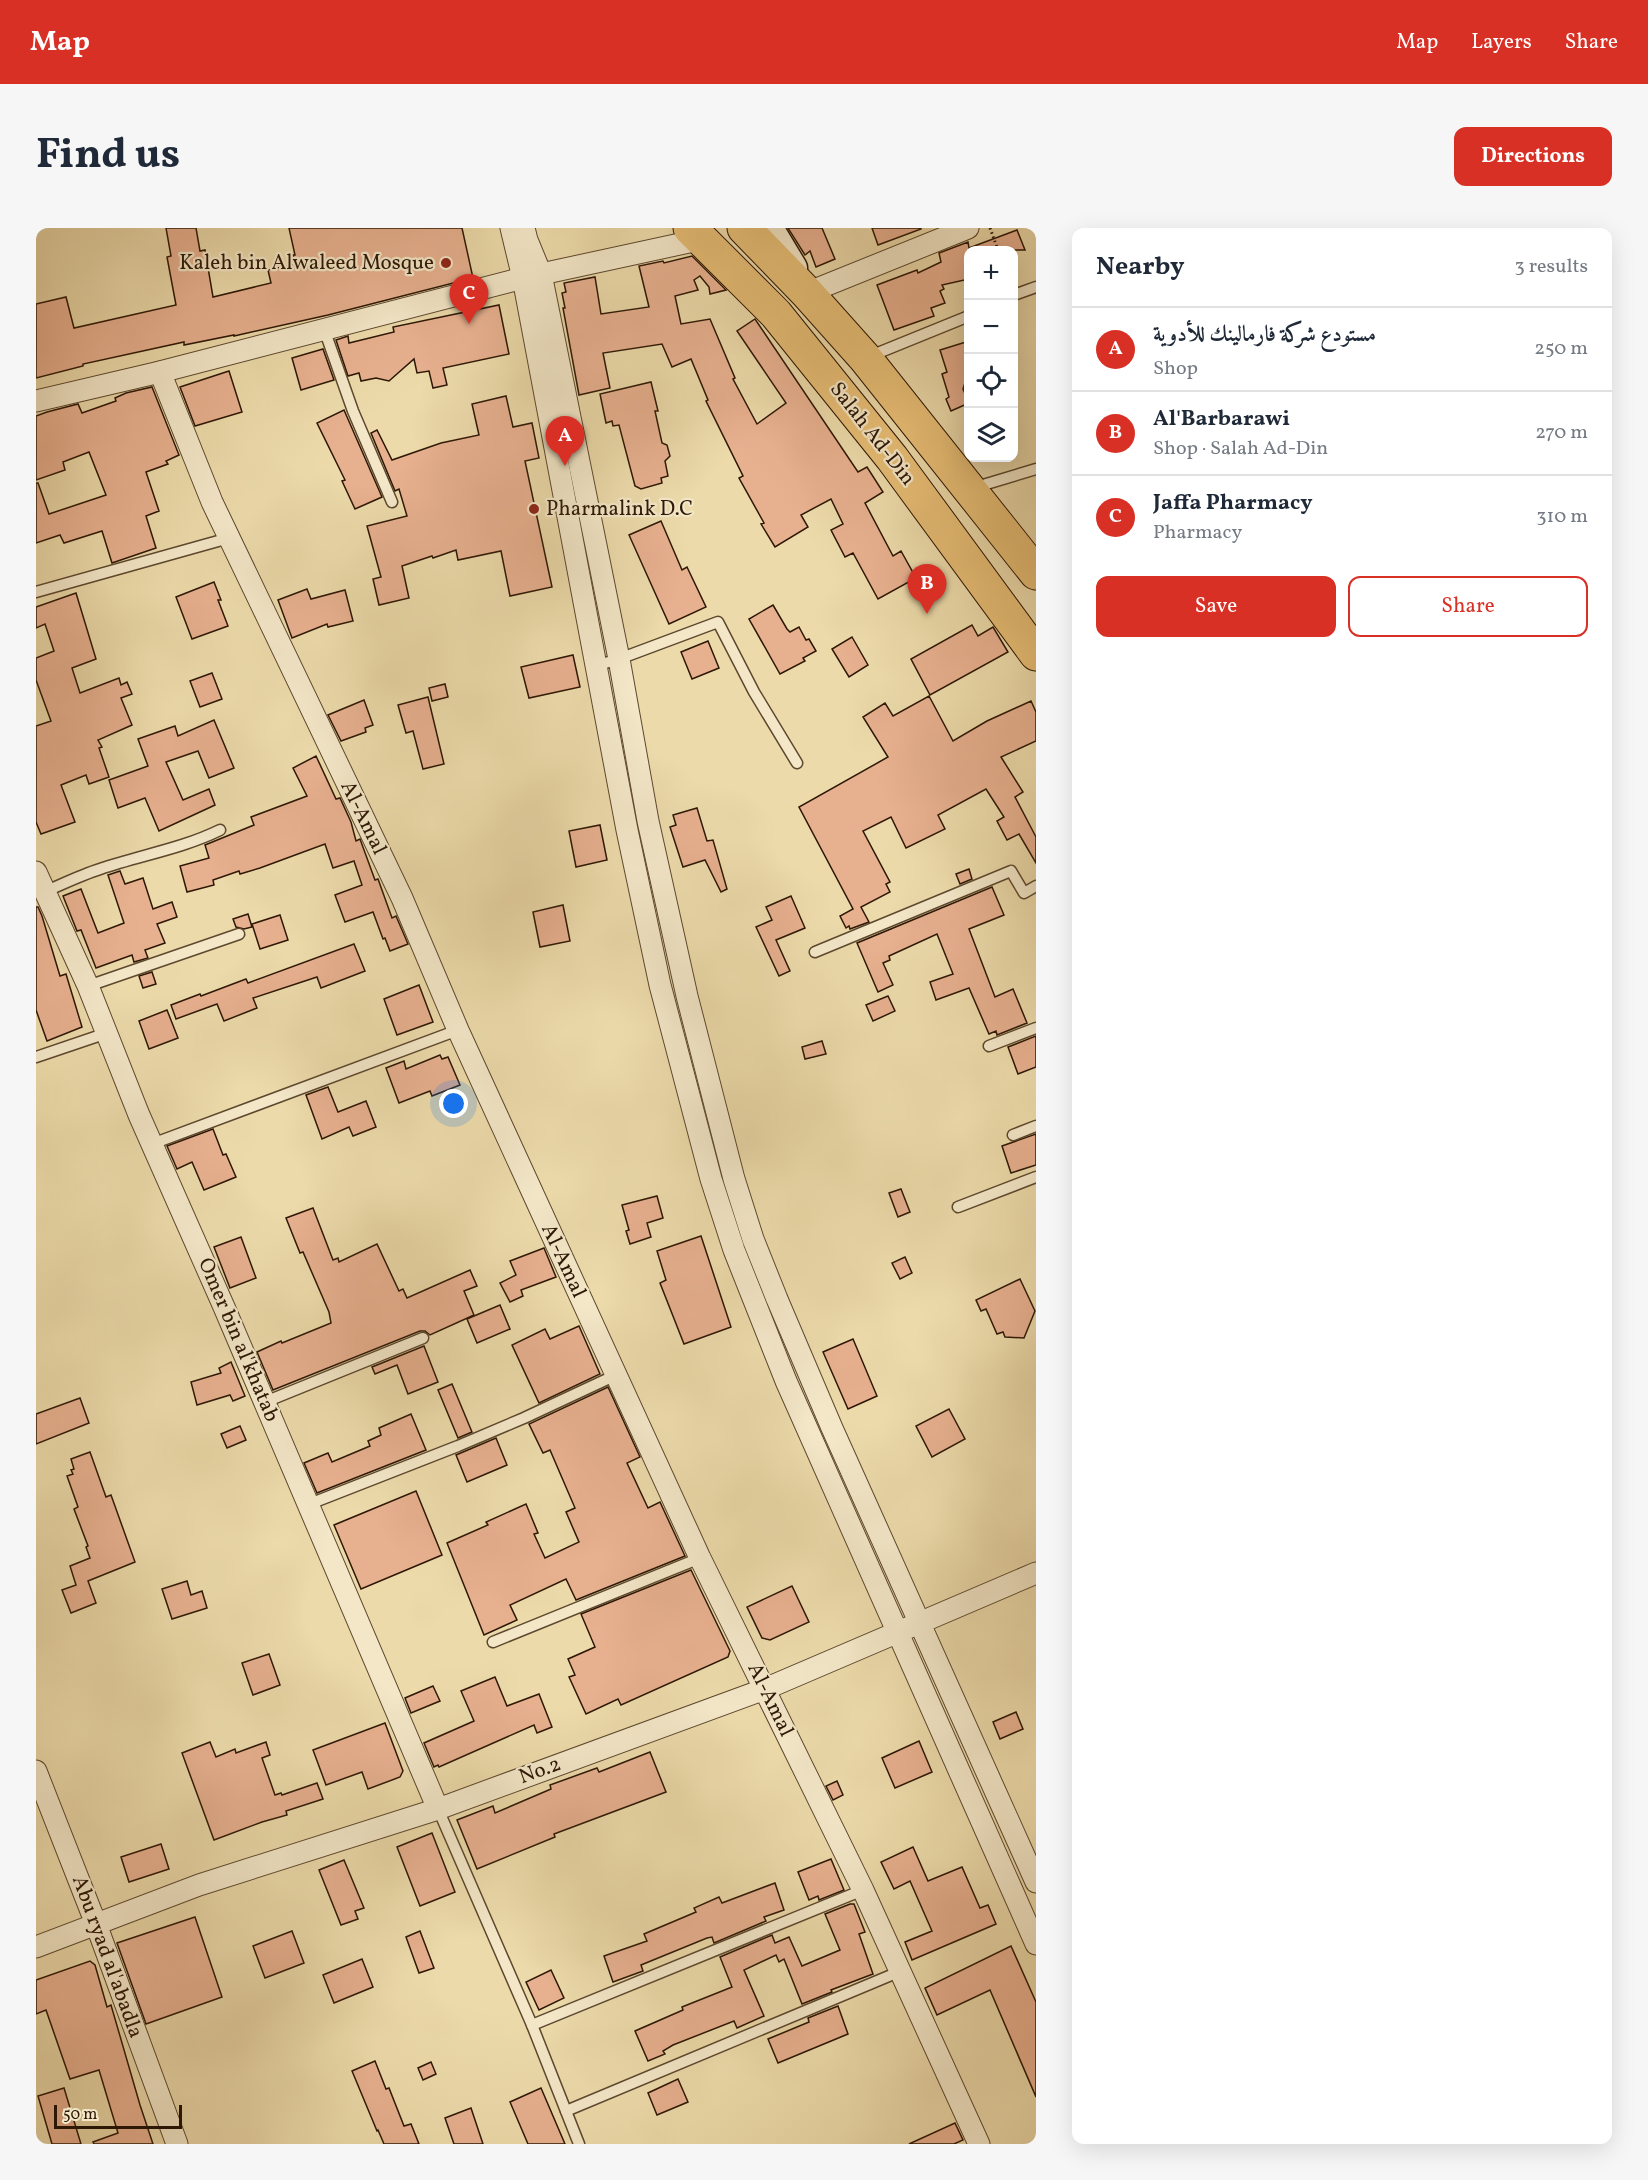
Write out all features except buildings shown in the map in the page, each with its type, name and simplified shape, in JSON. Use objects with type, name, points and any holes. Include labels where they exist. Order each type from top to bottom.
[{"type":"highway","name":"Salah Ad-Din","points":[[744,228],[807,293],[865,358],[1036,573]]},
{"type":"highway","name":"Salah Ad-Din","points":[[697,233],[776,314],[878,440],[1036,654]]},
{"type":"main road","points":[[770,228],[807,293]]},
{"type":"street","points":[[511,228],[532,276],[619,659],[648,821],[687,996],[734,1179],[753,1239],[781,1310],[1036,1882]]},
{"type":"street","points":[[524,228],[595,666],[627,830],[660,985],[711,1179],[734,1250],[786,1381],[1036,1944]]},
{"type":"street","points":[[807,293],[956,230]]},
{"type":"street","points":[[36,402],[697,233]]},
{"type":"street","name":"Al-Amal","points":[[160,372],[212,502],[402,898],[458,1030],[700,1558],[863,1890],[979,2144]]},
{"type":"street","name":"Omer bin al'khatab","points":[[36,872],[88,987],[152,1144],[265,1402],[438,1809]]},
{"type":"street","name":"No.2","points":[[36,1947],[199,1885],[438,1809],[765,1689],[1036,1573]]},
{"type":"street","name":"Abu ryad al'abadla","points":[[36,1771],[96,1924],[177,2144]]},
{"type":"lane","points":[[1018,294],[1036,287]]},
{"type":"lane","points":[[865,358],[964,318]]},
{"type":"lane","points":[[324,329],[353,411],[392,502]]},
{"type":"lane","points":[[969,489],[1036,470]]},
{"type":"lane","points":[[36,592],[229,538]]},
{"type":"lane","points":[[595,666],[718,622],[754,692],[797,763]]},
{"type":"lane","points":[[44,892],[100,869],[158,854],[220,830]]},
{"type":"lane","points":[[815,952],[1011,871],[1024,893],[1036,886]]},
{"type":"lane","points":[[88,987],[239,934]]},
{"type":"lane","points":[[989,1046],[1036,1028]]},
{"type":"lane","points":[[152,1144],[458,1030]]},
{"type":"lane","points":[[36,1056],[107,1033]]},
{"type":"lane","points":[[1013,1135],[1036,1126]]},
{"type":"lane","points":[[958,1208],[1036,1177]]},
{"type":"lane","points":[[265,1402],[423,1338]]},
{"type":"lane","points":[[307,1505],[505,1426],[616,1375]]},
{"type":"lane","points":[[492,1642],[700,1558]]},
{"type":"lane","points":[[438,1809],[532,2025],[579,2144]]},
{"type":"lane","points":[[532,2025],[863,1890]]},
{"type":"lane","points":[[566,2111],[901,1971]]},
{"type":"path","points":[[990,228],[997,246]]},
{"type":"place","name":"Kaleh bin Alwaleed Mosque","points":[[446,263]]},
{"type":"place","name":"Jaffa Pharmacy","points":[[469,324]]},
{"type":"place","name":"مستودع شركة فارمالينك للأدوية","points":[[565,466]]},
{"type":"place","name":"Pharmalink D.C","points":[[534,509]]},
{"type":"place","name":"Al'Barbarawi","points":[[927,614]]}]
